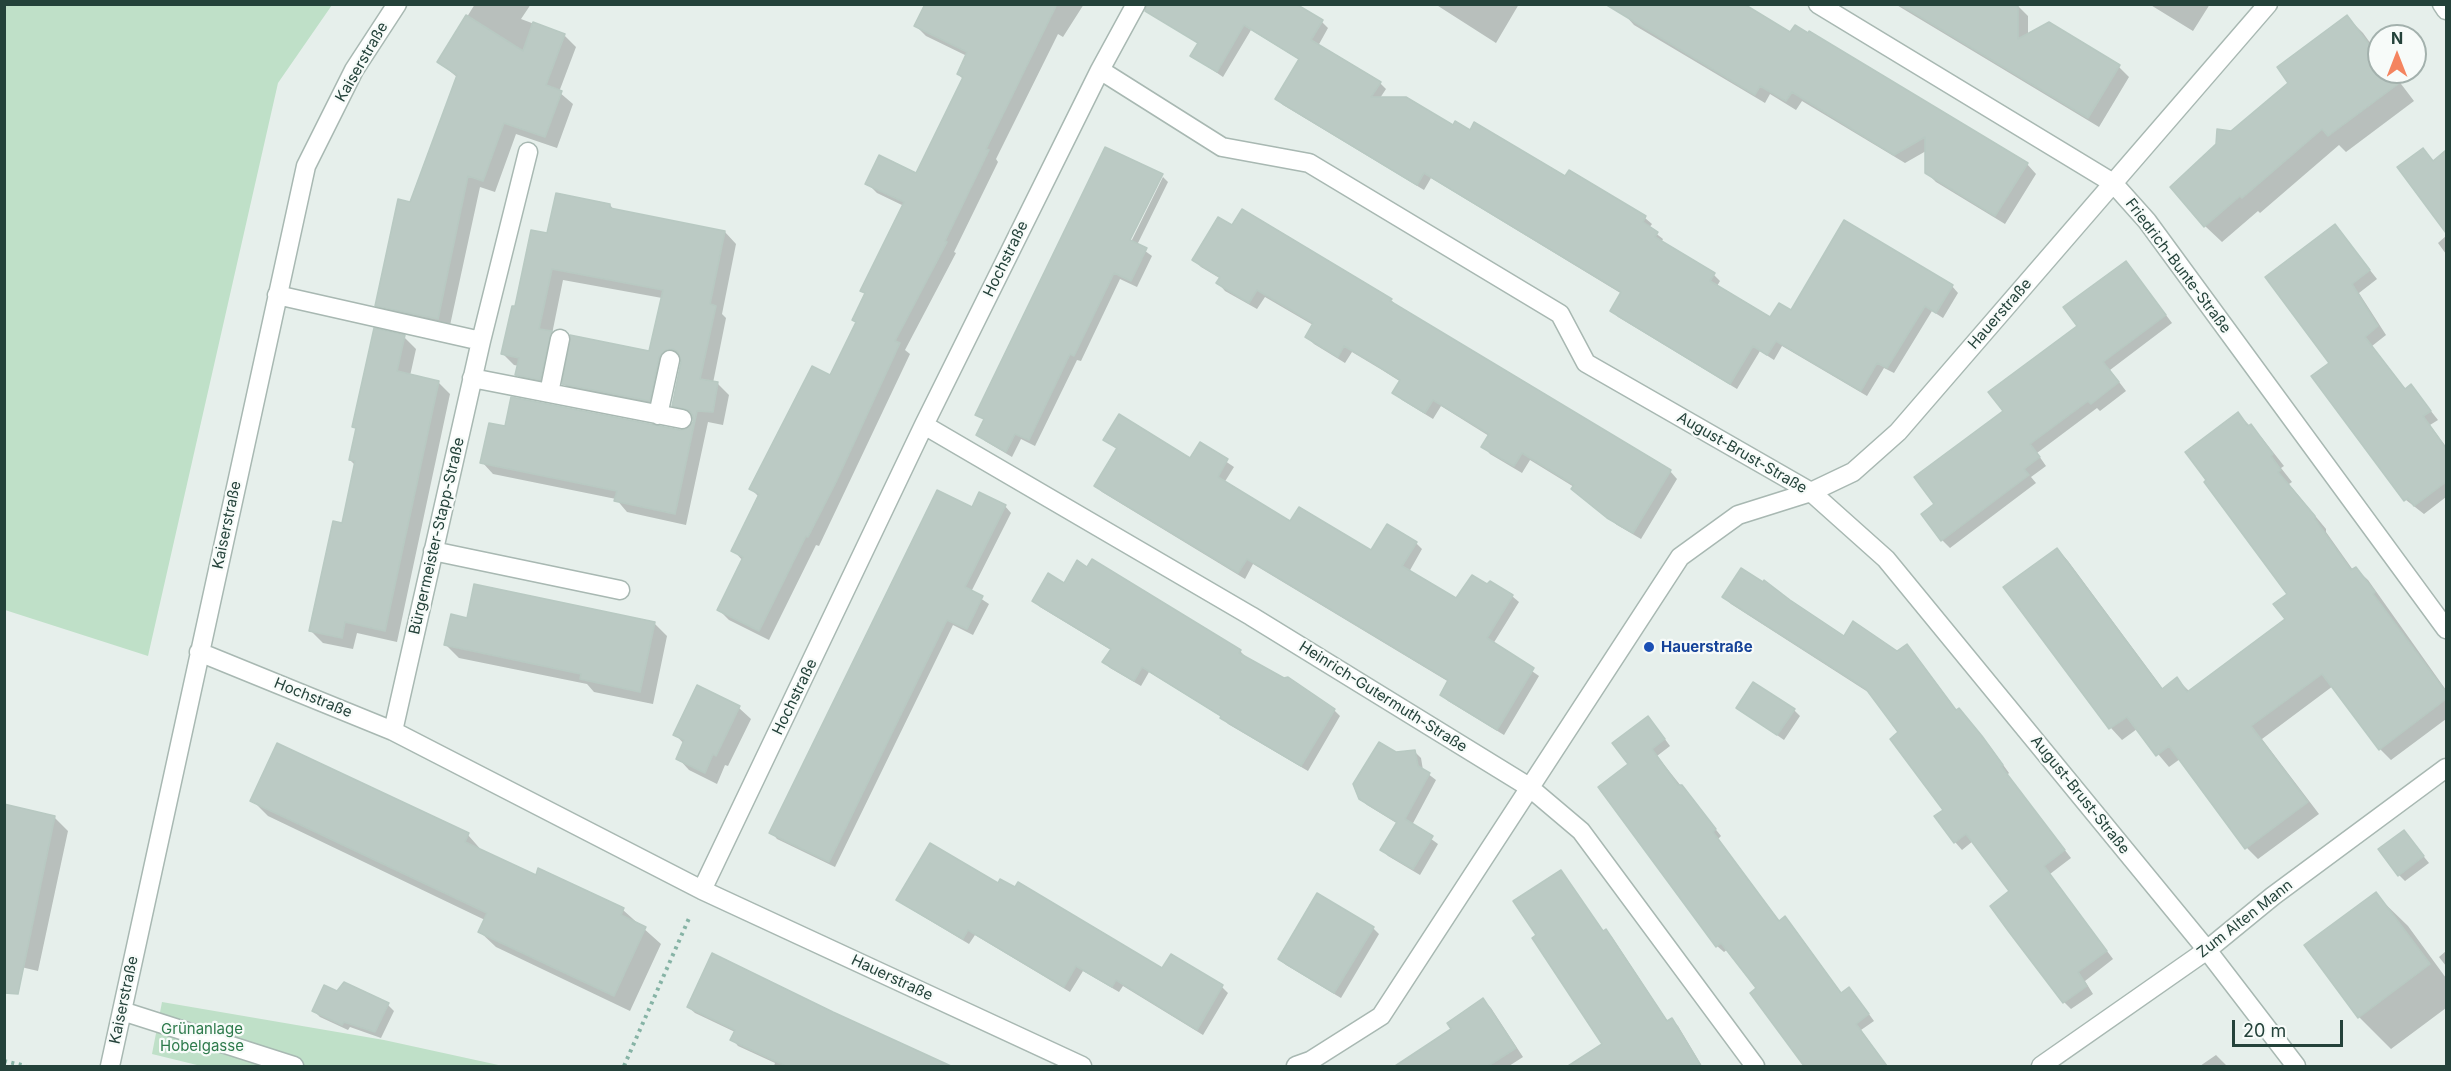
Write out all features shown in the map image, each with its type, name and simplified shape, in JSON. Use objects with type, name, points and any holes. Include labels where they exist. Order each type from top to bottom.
[{"type":"street","name":"Kaiserstraße","points":[[110,1066],[306,166],[354,70],[396,4]]},
{"type":"street","name":"Hochstraße","points":[[199,652],[393,731],[702,890],[924,425],[1100,70],[1136,4]]},
{"type":"street","name":"Friedrich-Bunte-Straße","points":[[1818,4],[2113,183],[2148,221],[2446,629]]},
{"type":"street","name":"Hauerstraße","points":[[1307,1064],[1380,1016],[1680,557],[1738,515],[1811,492],[1853,472],[1898,432],[2268,4]]},
{"type":"street","points":[[2442,4],[2446,10]]},
{"type":"street","name":"August-Brust-Straße","points":[[1100,70],[1222,147],[1309,163],[1560,314],[1586,363],[1811,492],[1886,559],[2207,950],[2296,1066]]},
{"type":"street","name":"Bürgermeister-Stapp-Straße","points":[[393,731],[472,378],[528,152]]},
{"type":"street","points":[[277,295],[481,341]]},
{"type":"street","points":[[549,393],[560,339]]},
{"type":"street","points":[[658,414],[670,360]]},
{"type":"street","points":[[472,378],[682,419]]},
{"type":"street","name":"Heinrich-Gutermuth-Straße","points":[[924,425],[1251,616],[1529,787],[1581,831],[1755,1066]]},
{"type":"street","points":[[434,551],[621,590]]},
{"type":"street","name":"Zum Alten Mann","points":[[2041,1066],[2207,950],[2273,896],[2446,768]]},
{"type":"street","name":"Hauerstraße","points":[[702,890],[1082,1066]]},
{"type":"street","points":[[122,1011],[294,1066]]},
{"type":"path","points":[[624,1066],[702,890]]},
{"type":"path","points":[[4,1061],[26,1066]]},
{"type":"green space","points":[[5,4],[332,5],[278,83],[148,656],[5,610]]},
{"type":"green space","name":"Grünanlage Hobelgasse","points":[[162,1002],[384,1040],[503,1066],[201,1066],[152,1054]]},
{"type":"building","points":[[925,4],[1057,4],[986,149],[989,150],[945,241],[947,242],[895,341],[900,343],[836,482],[808,537],[806,536],[759,631],[717,610],[743,557],[731,551],[759,494],[749,489],[812,366],[830,375],[856,322],[852,320],[865,293],[860,291],[904,202],[865,184],[879,155],[916,173],[963,77],[957,74],[967,52],[914,26]]},
{"type":"building","points":[[1147,4],[1296,4],[1323,20],[1311,40],[1381,82],[1371,97],[1406,97],[1453,125],[1455,121],[1470,130],[1474,122],[1565,176],[1569,170],[1646,216],[1643,222],[1658,232],[1655,237],[1715,273],[1710,281],[1770,317],[1779,303],[1791,310],[1844,220],[1953,285],[1936,313],[1925,306],[1887,368],[1877,363],[1861,391],[1776,341],[1767,355],[1753,346],[1730,384],[1610,311],[1621,292],[1424,173],[1417,185],[1275,99],[1299,59],[1244,25],[1217,72],[1190,56],[1198,43],[1145,11]]},
{"type":"building","points":[[1605,4],[1744,4],[1790,32],[1795,25],[1808,33],[1809,31],[2028,163],[1995,216],[1925,173],[1925,137],[1894,155],[1792,92],[1786,101],[1760,86],[1755,95]]},
{"type":"building","points":[[1899,4],[2018,4],[2018,39],[2049,22],[2120,65],[2088,118]]},
{"type":"building","points":[[466,15],[523,51],[533,22],[565,34],[546,85],[562,91],[545,137],[504,123],[483,181],[468,176],[438,319],[375,306],[398,199],[410,202],[457,75],[437,62]]},
{"type":"building","points":[[2347,15],[2367,42],[2367,84],[2398,84],[2328,136],[2322,129],[2242,198],[2240,196],[2204,227],[2170,187],[2216,144],[2217,129],[2231,131],[2288,83],[2277,67]]},
{"type":"building","points":[[1105,147],[1163,174],[1130,240],[1147,248],[1131,281],[1114,273],[1074,356],[1070,354],[1029,440],[1015,434],[1006,452],[976,435],[984,419],[975,415]]},
{"type":"building","points":[[2423,148],[2433,161],[2446,150],[2446,233],[2397,167]]},
{"type":"building","points":[[556,193],[610,204],[610,208],[725,231],[710,304],[716,306],[700,379],[718,382],[713,412],[697,411],[675,514],[614,501],[617,491],[480,463],[489,423],[505,426],[511,397],[680,430],[686,429],[693,422],[693,416],[689,410],[672,406],[681,362],[678,352],[673,349],[666,350],[659,357],[650,401],[562,384],[570,335],[649,351],[663,290],[552,269],[539,329],[552,331],[540,380],[515,375],[519,358],[501,354],[512,306],[515,306],[531,230],[547,233]]},
{"type":"building","points":[[1242,209],[1671,470],[1633,533],[1607,518],[1571,489],[1574,485],[1522,453],[1514,466],[1481,447],[1489,434],[1433,400],[1425,413],[1392,393],[1400,380],[1373,363],[1344,346],[1338,357],[1305,337],[1313,323],[1257,290],[1249,303],[1216,283],[1220,277],[1192,260],[1218,217],[1232,225]]},
{"type":"building","points":[[2335,224],[2370,270],[2352,284],[2378,326],[2365,337],[2405,389],[2411,384],[2431,411],[2423,416],[2446,448],[2446,482],[2414,506],[2408,498],[2404,501],[2311,376],[2329,363],[2265,277]]},
{"type":"building","points":[[2126,261],[2166,315],[2103,362],[2119,382],[2091,404],[2088,401],[2030,444],[2040,457],[2024,469],[2029,475],[1941,541],[1921,514],[1934,504],[1914,477],[2003,411],[1988,392],[2077,326],[2063,307]]},
{"type":"building","points":[[374,328],[405,335],[397,371],[439,381],[385,631],[345,622],[342,638],[309,631],[333,521],[342,523],[355,461],[349,460],[356,428],[352,427]]},
{"type":"building","points":[[2238,412],[2248,426],[2251,424],[2273,454],[2271,456],[2281,470],[2278,472],[2315,516],[2351,570],[2356,567],[2375,592],[2373,594],[2446,692],[2446,699],[2379,750],[2322,674],[2251,726],[2308,802],[2245,849],[2169,746],[2156,756],[2127,717],[2109,729],[2003,587],[2057,548],[2162,689],[2177,677],[2187,692],[2285,619],[2273,604],[2287,594],[2204,482],[2206,480],[2185,452]]},
{"type":"building","points":[[1119,414],[1190,458],[1200,442],[1228,459],[1218,477],[1290,521],[1299,507],[1371,550],[1387,524],[1417,542],[1402,566],[1456,598],[1472,575],[1487,584],[1490,581],[1513,595],[1487,638],[1534,668],[1497,730],[1440,695],[1448,680],[1247,559],[1238,573],[1094,486],[1117,448],[1103,440]]},
{"type":"building","points":[[937,490],[972,507],[979,492],[1006,505],[965,587],[983,596],[967,629],[947,620],[829,862],[769,833]]},
{"type":"building","points":[[1092,559],[1241,650],[1239,653],[1284,678],[1288,677],[1335,709],[1301,766],[1220,718],[1221,716],[1142,667],[1134,681],[1102,662],[1111,649],[1032,601],[1048,573],[1064,583],[1077,560],[1087,567]]},
{"type":"building","points":[[1741,568],[1763,582],[1764,580],[1844,636],[1853,621],[1897,651],[1907,644],[1956,710],[1959,708],[1982,736],[2003,765],[2001,766],[2065,850],[2044,866],[2107,951],[2078,972],[2087,986],[2063,1003],[2009,932],[1990,906],[2009,891],[1966,834],[1954,843],[1934,816],[1943,810],[1890,739],[1898,732],[1866,689],[1722,597]]},
{"type":"building","points":[[474,584],[655,622],[640,692],[580,679],[581,674],[444,645],[451,614],[467,618]]},
{"type":"building","points":[[1753,682],[1795,709],[1777,735],[1736,708]]},
{"type":"building","points":[[697,685],[740,706],[716,756],[713,754],[705,773],[676,759],[684,740],[673,735]]},
{"type":"building","points":[[1648,716],[1665,739],[1652,749],[1678,785],[1682,785],[1716,829],[1713,832],[1779,921],[1785,916],[1841,993],[1849,987],[1869,1014],[1856,1024],[1887,1066],[1804,1066],[1750,993],[1756,988],[1721,943],[1716,947],[1598,787],[1628,764],[1612,743]]},
{"type":"building","points":[[1379,742],[1396,752],[1415,750],[1418,766],[1430,773],[1405,819],[1433,836],[1413,869],[1380,850],[1397,822],[1359,799],[1353,784]]},
{"type":"building","points":[[277,743],[469,833],[465,842],[536,875],[538,868],[624,908],[621,915],[646,927],[614,996],[478,932],[487,913],[250,801]]},
{"type":"building","points":[[4,804],[55,816],[18,994],[4,993]]},
{"type":"building","points":[[2404,830],[2424,856],[2398,876],[2378,849]]},
{"type":"building","points":[[930,843],[998,883],[1000,879],[1015,887],[1018,882],[1162,968],[1171,954],[1223,985],[1197,1030],[1116,980],[1112,987],[1076,966],[1064,987],[968,930],[963,939],[896,900]]},
{"type":"building","points":[[1561,870],[1603,931],[1606,929],[1667,1021],[1672,1018],[1701,1066],[1568,1066],[1602,1044],[1532,938],[1536,935],[1513,901]]},
{"type":"building","points":[[2376,892],[2430,964],[2358,1018],[2304,945]]},
{"type":"building","points":[[1317,893],[1374,927],[1334,993],[1278,959]]},
{"type":"building","points":[[712,953],[951,1066],[786,1066],[730,1040],[735,1030],[687,1007]]},
{"type":"building","points":[[344,982],[389,1003],[375,1032],[344,1022],[342,1025],[312,1011],[324,985],[337,991]]},
{"type":"building","points":[[1483,998],[1516,1048],[1488,1066],[1395,1066],[1451,1029],[1447,1023]]},
{"type":"place","name":"Hauerstraße","points":[[1649,647]]}]
